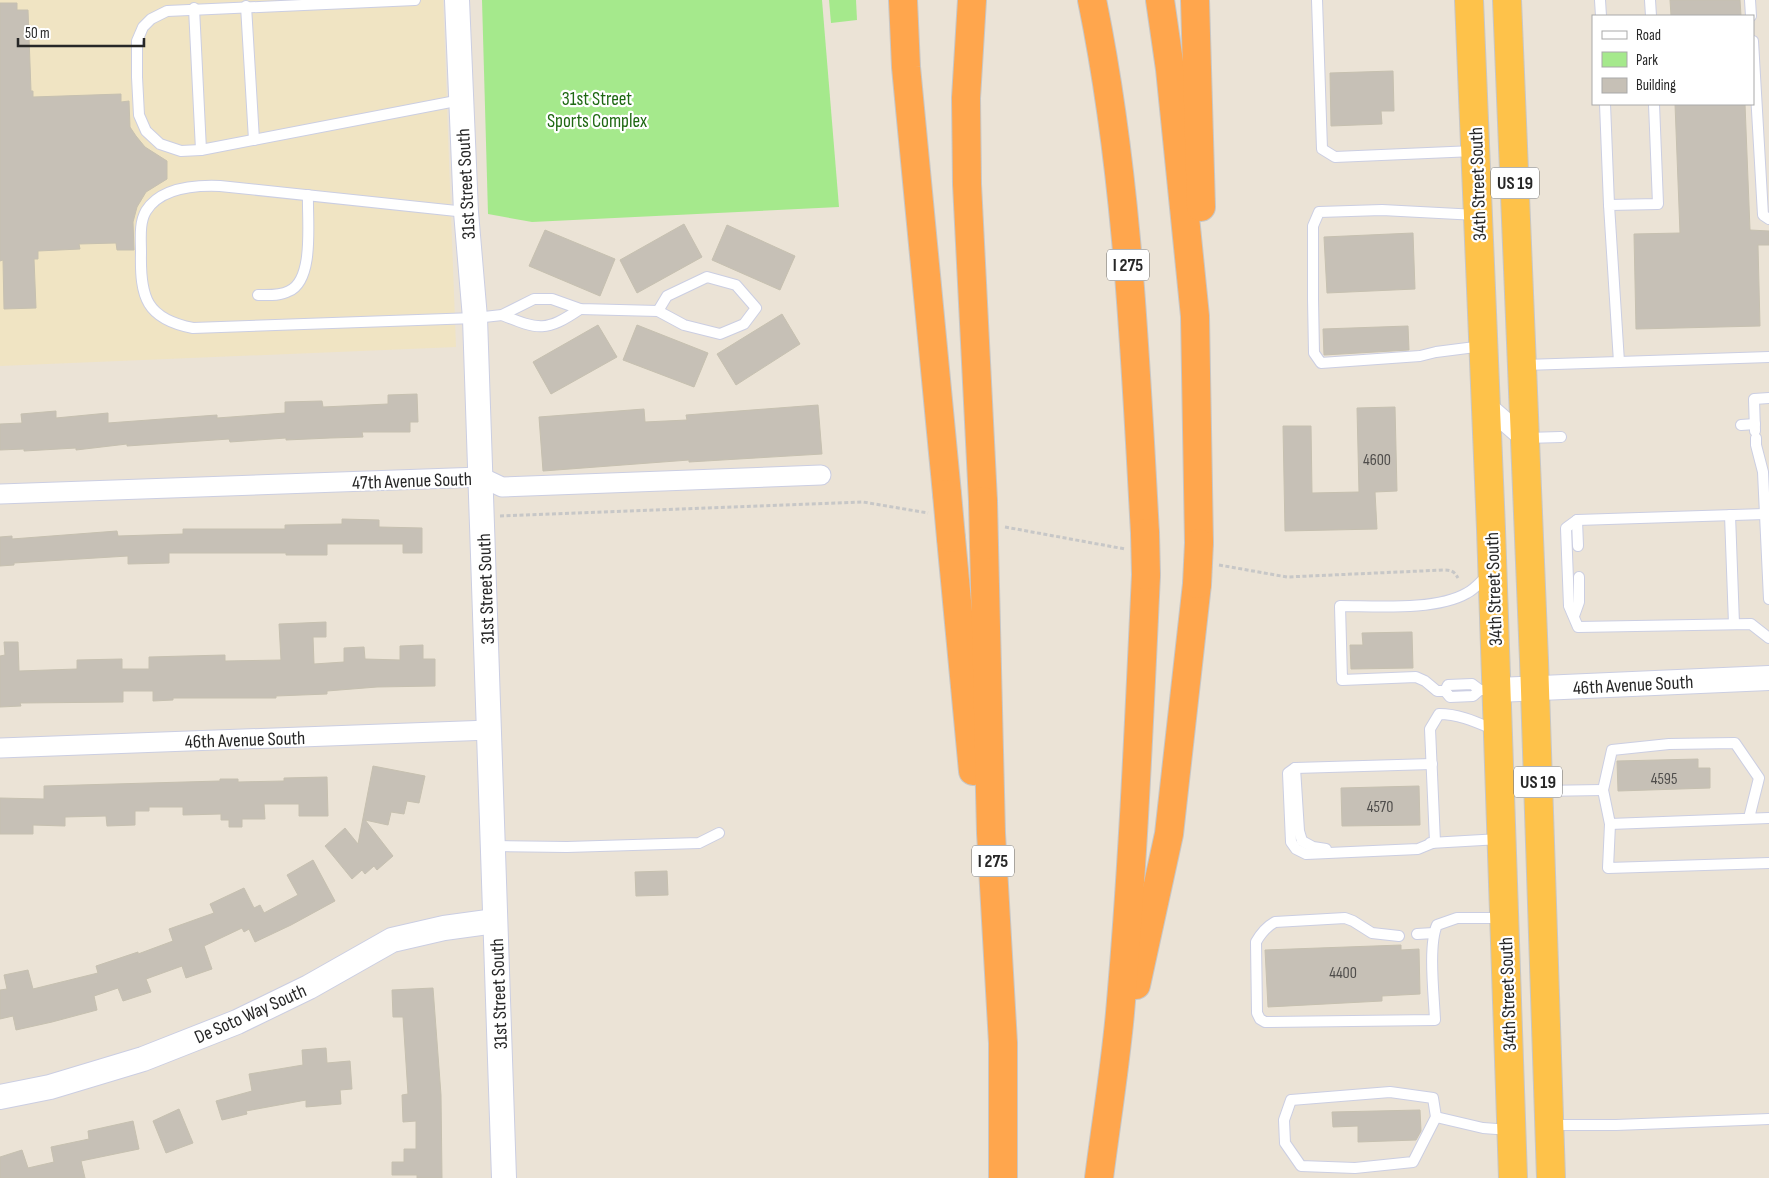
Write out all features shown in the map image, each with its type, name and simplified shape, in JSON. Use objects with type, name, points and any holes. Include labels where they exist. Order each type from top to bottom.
[{"type":"highway","points":[[902,0],[906,67],[973,770],[991,833]]},
{"type":"highway","name":"I 275","points":[[972,0],[966,98],[967,184],[983,501],[991,833],[1002,1042],[1003,1178]]},
{"type":"highway","name":"I 275","points":[[1092,0],[1120,178],[1135,344],[1146,574],[1138,754],[1120,1015],[1099,1178]]},
{"type":"highway","points":[[1105,1126],[1169,834],[1197,584],[1199,543],[1195,316],[1170,69],[1160,0]]},
{"type":"highway","points":[[1195,0],[1202,225],[1195,316]]},
{"type":"highway","name":"34th Street South","points":[[1469,0],[1492,571],[1488,690],[1498,731],[1513,1178]]},
{"type":"highway","name":"34th Street South","points":[[1507,0],[1535,688],[1551,1178]]},
{"type":"highway","points":[[1508,1045],[1524,1076],[1525,1105],[1528,1115],[1533,1122],[1549,1125]]},
{"type":"highway","points":[[1511,1130],[1519,1131],[1526,1138],[1532,1170],[1537,1178]]},
{"type":"street","name":"31st Street South","points":[[457,0],[466,212],[476,318],[504,1178]]},
{"type":"street","points":[[1486,404],[1525,438]]},
{"type":"street","name":"47th Avenue South","points":[[0,494],[480,477],[502,487],[821,475]]},
{"type":"street","name":"46th Avenue South","points":[[1488,690],[1769,678]]},
{"type":"street","name":"46th Avenue South","points":[[0,748],[490,730]]},
{"type":"street","name":"De Soto Way South","points":[[0,1096],[50,1087],[143,1059],[237,1022],[309,987],[392,940],[444,928],[495,921]]},
{"type":"lane","points":[[415,0],[194,8],[167,11],[150,19],[143,27],[137,42],[139,115],[146,131],[160,144],[181,151],[201,150],[461,100]]},
{"type":"lane","points":[[1318,0],[1322,149],[1335,157],[1475,151]]},
{"type":"lane","points":[[1600,0],[1601,15]]},
{"type":"lane","points":[[1650,0],[1650,15]]},
{"type":"lane","points":[[1750,0],[1751,15]]},
{"type":"lane","points":[[246,6],[254,140]]},
{"type":"lane","points":[[194,8],[201,150]]},
{"type":"lane","points":[[1754,60],[1762,215],[1769,219]]},
{"type":"lane","points":[[1605,105],[1619,362]]},
{"type":"lane","points":[[1609,205],[1658,204],[1654,105]]},
{"type":"lane","points":[[466,212],[205,185],[171,191],[157,200],[146,211],[141,228],[140,269],[145,297],[156,313],[174,324],[193,328],[476,318],[502,315],[534,299],[552,299],[580,309],[658,311],[684,325],[720,334],[744,324],[756,308],[736,285],[707,278],[668,296],[658,311]]},
{"type":"lane","points":[[258,295],[275,295],[290,291],[300,282],[305,271],[307,253],[308,195]]},
{"type":"lane","points":[[1478,215],[1382,210],[1319,212],[1314,226],[1312,299],[1314,353],[1321,362],[1346,362],[1420,356],[1483,346]]},
{"type":"lane","points":[[502,315],[529,326],[546,326],[561,322],[580,309]]},
{"type":"lane","points":[[1522,365],[1769,357]]},
{"type":"lane","points":[[1769,398],[1754,398],[1756,445],[1763,472],[1769,599]]},
{"type":"lane","points":[[1741,424],[1755,431]]},
{"type":"lane","points":[[1525,438],[1561,437]]},
{"type":"lane","points":[[1730,514],[1734,624]]},
{"type":"lane","points":[[1765,514],[1577,520],[1566,528],[1569,606],[1578,627],[1751,624],[1769,638]]},
{"type":"lane","points":[[1577,520],[1578,546]]},
{"type":"lane","points":[[1488,690],[1472,684],[1448,685],[1441,691],[1416,677],[1342,680],[1340,606],[1433,604],[1452,600],[1469,592],[1492,571]]},
{"type":"lane","points":[[1574,616],[1579,602],[1579,577]]},
{"type":"lane","points":[[1436,842],[1430,729],[1438,714],[1461,716],[1498,731]]},
{"type":"lane","points":[[1749,818],[1760,778],[1736,743],[1669,744],[1612,750],[1603,790],[1610,824],[1608,868],[1769,863]]},
{"type":"lane","points":[[1432,764],[1295,768],[1299,831],[1302,841],[1313,847],[1326,849],[1501,839]]},
{"type":"lane","points":[[1538,791],[1603,790]]},
{"type":"lane","points":[[1610,824],[1769,818]]},
{"type":"lane","points":[[493,846],[567,847],[698,843],[719,833]]},
{"type":"lane","points":[[1399,936],[1372,933],[1354,921],[1345,918],[1275,922],[1267,926],[1256,942],[1257,1013],[1260,1020],[1265,1022],[1435,1020],[1434,933],[1437,925],[1457,918],[1504,918]]},
{"type":"lane","points":[[1417,934],[1434,933]]},
{"type":"lane","points":[[1390,1092],[1433,1098],[1436,1117],[1413,1162],[1355,1168],[1301,1166],[1286,1143],[1284,1120],[1291,1100],[1390,1092]]},
{"type":"lane","points":[[1436,1117],[1483,1128],[1511,1130]]},
{"type":"lane","points":[[1549,1125],[1769,1120]]},
{"type":"shaded area","points":[[0,0],[443,0],[456,347],[0,366]]},
{"type":"green space","name":"31st Street Sports Complex","points":[[482,0],[822,0],[839,207],[532,222],[488,214]]},
{"type":"green space","points":[[829,0],[856,0],[857,20],[831,23]]},
{"type":"building","points":[[1670,0],[1740,0],[1741,15],[1671,15]]},
{"type":"building","points":[[0,3],[17,3],[17,10],[28,10],[31,91],[33,91],[33,97],[121,94],[121,102],[129,101],[130,127],[136,136],[145,147],[167,161],[167,179],[146,192],[137,207],[133,222],[134,250],[117,250],[116,243],[79,244],[80,249],[38,251],[38,259],[34,259],[36,308],[4,309],[3,260],[0,261]]},
{"type":"building","points":[[1393,71],[1394,111],[1381,111],[1382,124],[1331,126],[1330,73]]},
{"type":"building","points":[[1675,105],[1745,105],[1750,230],[1769,231],[1769,245],[1758,245],[1760,326],[1636,329],[1634,234],[1680,233]]},
{"type":"building","points":[[684,224],[702,257],[637,293],[620,260]]},
{"type":"building","points":[[727,225],[795,256],[780,290],[712,260]]},
{"type":"building","points":[[545,230],[615,259],[600,296],[529,266]]},
{"type":"building","points":[[1413,233],[1415,289],[1327,293],[1324,237]]},
{"type":"building","points":[[782,314],[800,344],[736,385],[717,354]]},
{"type":"building","points":[[598,325],[617,357],[551,394],[533,362]]},
{"type":"building","points":[[637,325],[708,353],[694,387],[623,360]]},
{"type":"building","points":[[1408,326],[1409,350],[1324,355],[1323,329]]},
{"type":"building","points":[[417,394],[418,422],[410,422],[410,432],[362,432],[363,437],[286,440],[286,438],[230,442],[229,439],[127,446],[127,444],[76,450],[76,448],[24,451],[24,449],[0,450],[0,424],[22,423],[21,414],[56,411],[56,418],[108,413],[108,423],[217,415],[217,418],[285,413],[285,402],[322,401],[323,407],[388,404],[388,395]]},
{"type":"building","points":[[818,405],[822,454],[689,462],[689,460],[543,471],[539,417],[644,409],[645,422],[687,420],[686,415]]},
{"type":"building","points":[[1395,407],[1397,491],[1375,492],[1377,529],[1285,531],[1283,426],[1311,426],[1312,493],[1359,492],[1357,408]]},
{"type":"building","points":[[342,519],[379,520],[379,527],[422,528],[422,553],[403,553],[403,544],[327,544],[327,555],[169,553],[169,563],[128,564],[128,556],[14,563],[14,565],[0,566],[0,537],[12,536],[12,539],[117,531],[118,536],[183,534],[183,529],[285,529],[285,525],[342,524]]},
{"type":"building","points":[[326,622],[326,637],[313,637],[314,664],[344,662],[344,648],[364,647],[365,659],[400,660],[400,646],[423,645],[423,659],[435,659],[435,686],[377,687],[327,691],[327,694],[276,696],[276,698],[173,698],[173,700],[153,701],[153,691],[123,691],[123,702],[20,703],[21,706],[0,707],[0,656],[5,655],[4,642],[18,642],[19,671],[77,669],[77,660],[122,659],[122,669],[149,669],[149,657],[225,655],[225,661],[281,660],[279,624]]},
{"type":"building","points":[[1412,632],[1413,668],[1351,669],[1350,645],[1363,645],[1362,633]]},
{"type":"building","points":[[1698,759],[1698,768],[1710,768],[1710,788],[1618,791],[1617,761]]},
{"type":"building","points":[[373,766],[425,776],[419,803],[407,801],[404,814],[391,812],[388,825],[365,820],[393,856],[377,870],[374,866],[365,874],[362,870],[352,879],[325,846],[345,828],[358,844]]},
{"type":"building","points":[[327,777],[328,816],[299,816],[299,804],[264,804],[265,819],[242,819],[242,827],[229,827],[229,820],[221,820],[221,814],[183,815],[183,807],[149,807],[149,811],[135,811],[135,825],[107,826],[106,816],[65,817],[65,826],[33,825],[33,834],[0,834],[0,798],[44,799],[44,786],[220,781],[220,779],[238,779],[238,782],[284,781],[284,778]]},
{"type":"building","points":[[1419,786],[1420,825],[1342,826],[1341,788]]},
{"type":"building","points":[[313,860],[335,901],[255,942],[249,929],[244,932],[242,928],[204,946],[212,969],[186,978],[182,966],[146,979],[151,992],[123,1001],[118,988],[94,996],[97,1010],[52,1022],[16,1030],[13,1016],[0,1019],[0,990],[7,989],[4,975],[28,970],[33,989],[98,973],[96,966],[138,952],[138,954],[173,941],[169,929],[214,913],[210,904],[244,888],[254,908],[260,905],[264,913],[298,895],[287,875]]},
{"type":"building","points":[[667,871],[668,895],[636,896],[635,872]]},
{"type":"building","points":[[1401,945],[1401,950],[1419,949],[1420,994],[1382,996],[1382,1001],[1268,1007],[1265,950]]},
{"type":"building","points":[[433,988],[441,1095],[442,1178],[392,1175],[392,1162],[404,1162],[404,1149],[416,1149],[416,1121],[403,1122],[402,1095],[408,1094],[403,1017],[393,1017],[392,990]]},
{"type":"building","points":[[326,1048],[327,1063],[350,1061],[352,1089],[340,1090],[341,1104],[306,1107],[306,1100],[246,1111],[247,1114],[222,1120],[216,1101],[252,1091],[249,1074],[303,1065],[302,1050]]},
{"type":"building","points":[[179,1109],[193,1143],[166,1153],[153,1121]]},
{"type":"building","points":[[1420,1110],[1421,1131],[1416,1140],[1358,1142],[1358,1126],[1333,1127],[1332,1112]]},
{"type":"building","points":[[133,1121],[139,1149],[81,1161],[85,1178],[0,1178],[0,1157],[22,1150],[28,1168],[54,1162],[51,1147],[89,1139],[88,1131]]}]
